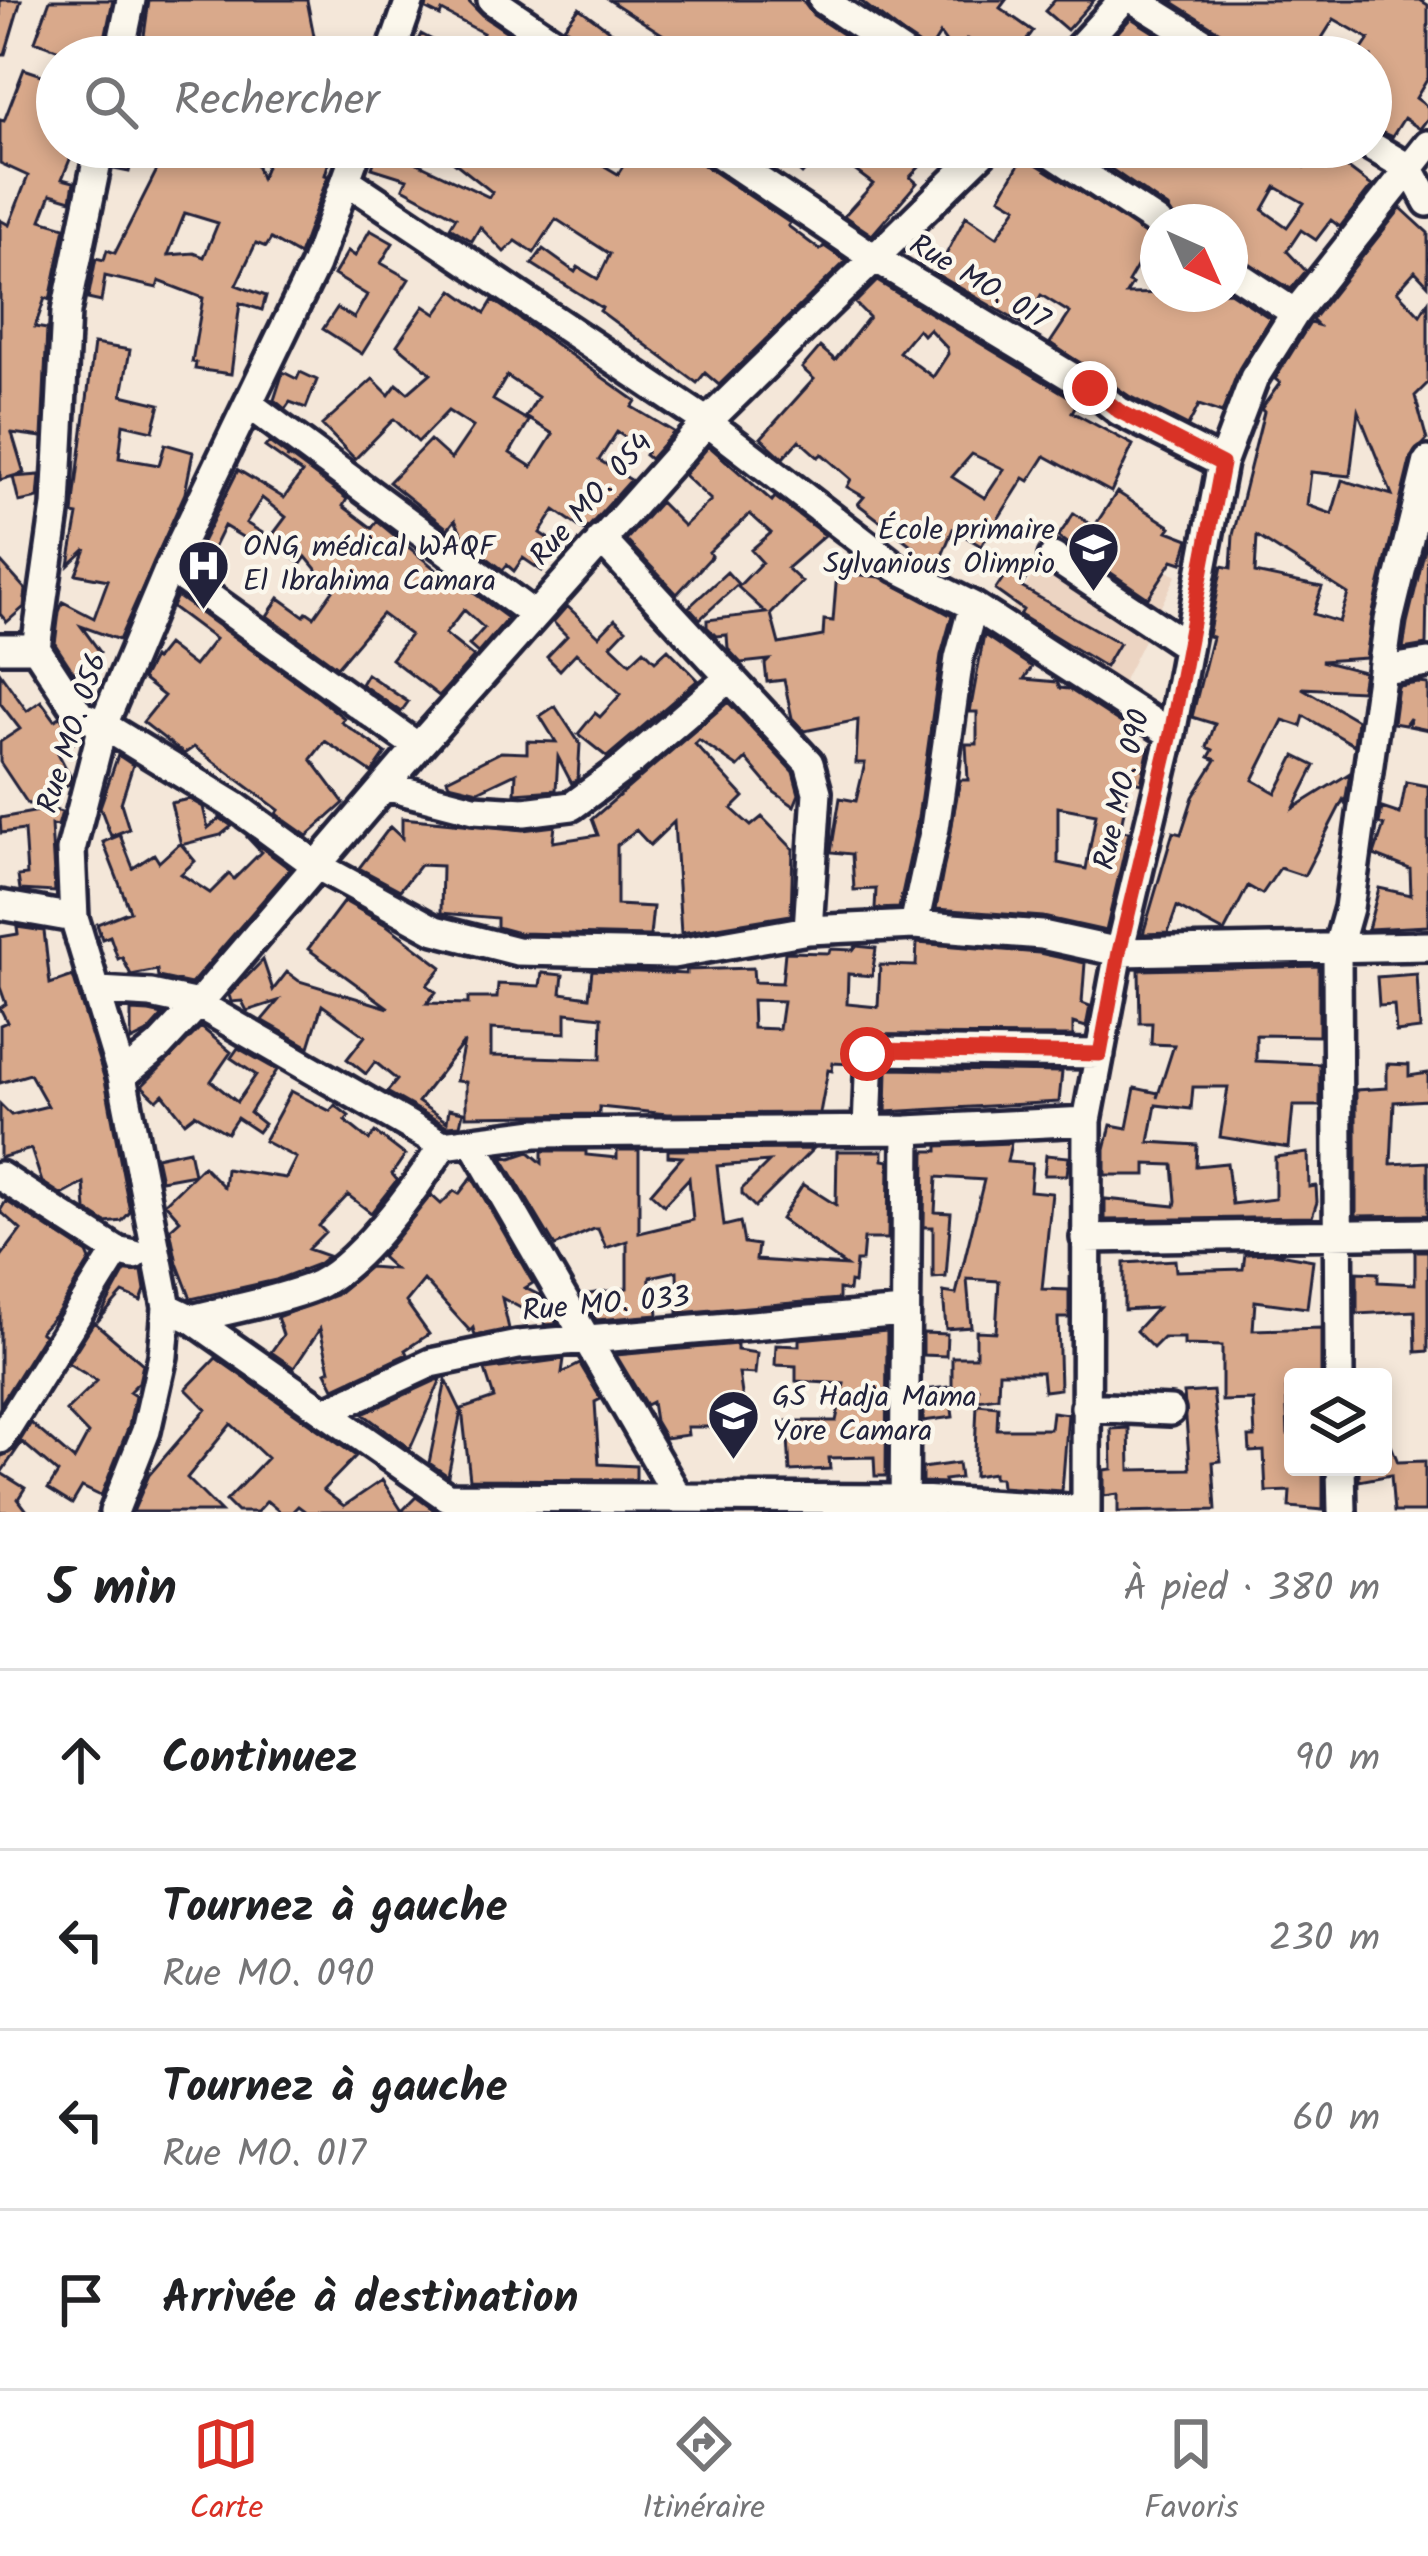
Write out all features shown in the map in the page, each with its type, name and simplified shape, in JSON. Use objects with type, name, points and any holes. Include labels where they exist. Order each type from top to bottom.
[{"type":"street","points":[[123,36],[131,0]]},
{"type":"street","points":[[397,36],[410,0]]},
{"type":"street","points":[[492,0],[545,36]]},
{"type":"street","points":[[823,0],[877,36]]},
{"type":"street","points":[[1090,36],[1123,0]]},
{"type":"street","points":[[1135,0],[1193,36]]},
{"type":"street","name":"Rue MO. 090","points":[[1086,1511],[1087,1121],[1119,952],[1171,734],[1222,464],[1254,378],[1295,313],[1428,145]]},
{"type":"street","points":[[1392,159],[1409,169],[1428,202]]},
{"type":"street","points":[[96,168],[66,312],[56,506],[36,648],[80,715],[235,806],[316,865],[435,929],[517,951],[673,954],[808,930],[914,925],[1042,935],[1119,952],[1428,946]]},
{"type":"street","name":"Rue MO. 056","points":[[114,1512],[146,1431],[163,1356],[179,1313],[156,1262],[122,1076],[74,918],[71,850],[104,725],[169,568],[315,265],[350,168]]},
{"type":"street","name":"Rue MO. 017","points":[[740,168],[876,260],[1090,388],[1119,411],[1222,464]]},
{"type":"street","name":"Rue MO. 054","points":[[122,1076],[159,1046],[198,1004],[707,422],[967,168]]},
{"type":"street","points":[[1075,168],[1140,211]]},
{"type":"street","points":[[346,180],[707,422],[897,568],[973,606],[1171,734]]},
{"type":"street","points":[[1248,282],[1295,313]]},
{"type":"street","points":[[250,405],[534,615]]},
{"type":"street","points":[[1339,1368],[1337,950],[1349,908],[1389,620],[1428,461]]},
{"type":"street","points":[[601,538],[809,763],[817,792],[808,930]]},
{"type":"street","points":[[1053,557],[1187,646]]},
{"type":"street","points":[[169,568],[418,747]]},
{"type":"street","points":[[914,925],[935,828],[959,658],[973,606]]},
{"type":"street","points":[[0,648],[36,648]]},
{"type":"street","points":[[1384,670],[1428,663]]},
{"type":"street","points":[[385,786],[474,808],[524,812],[572,806],[730,677]]},
{"type":"street","points":[[0,905],[74,918]]},
{"type":"street","points":[[99,991],[151,994],[198,1004],[443,1145],[536,1133],[908,1130],[1087,1121]]},
{"type":"street","points":[[867,1130],[870,1051],[1100,1054]]},
{"type":"street","points":[[904,1506],[908,1130]]},
{"type":"street","points":[[473,1143],[678,1497]]},
{"type":"street","points":[[179,1313],[313,1288],[337,1274],[418,1186],[443,1145]]},
{"type":"street","points":[[0,1176],[117,1250],[156,1262]]},
{"type":"street","points":[[1084,1238],[1428,1233]]},
{"type":"street","points":[[0,1439],[117,1250]]},
{"type":"street","name":"Rue MO. 033","points":[[325,1412],[431,1363],[518,1345],[904,1312]]},
{"type":"street","points":[[179,1313],[325,1412],[447,1504],[580,1504],[678,1497],[1086,1511]]},
{"type":"street","points":[[1085,1407],[1171,1411]]},
{"type":"street","points":[[1341,1476],[1342,1512]]},
{"type":"shaded area","name":"École primaire Sylvanious Olimpio","points":[[1073,512],[1176,576],[1121,686],[1010,612]]},
{"type":"building","points":[[0,0],[21,0],[5,54],[0,54]]},
{"type":"building","points":[[50,0],[113,0],[105,36],[37,36]]},
{"type":"building","points":[[149,0],[307,0],[314,36],[144,36]]},
{"type":"building","points":[[428,0],[467,0],[513,36],[481,36],[442,11],[440,16],[426,9]]},
{"type":"building","points":[[609,0],[802,0],[813,15],[845,36],[665,36]]},
{"type":"building","points":[[859,0],[1006,0],[1000,8],[1033,31],[1030,36],[906,36]]},
{"type":"building","points":[[1055,0],[1094,0],[1067,30],[1045,11]]},
{"type":"building","points":[[1169,0],[1420,0],[1428,5],[1428,78],[1416,98],[1428,107],[1428,118],[1420,129],[1404,118],[1392,137],[1392,36],[1364,36],[1334,19],[1323,36],[1226,36]]},
{"type":"building","points":[[579,8],[617,36],[577,36],[564,27]]},
{"type":"building","points":[[1131,18],[1160,36],[1148,36],[1114,36]]},
{"type":"building","points":[[24,69],[36,73],[36,168],[66,168],[62,179],[74,182],[71,200],[51,194],[41,220],[65,227],[50,300],[45,298],[35,327],[47,329],[42,437],[12,433],[24,473],[0,480],[0,220],[9,225],[28,176],[0,163],[0,120],[4,121]]},
{"type":"building","points":[[158,168],[257,168],[261,178],[265,168],[327,168],[299,255],[271,239],[266,247],[256,243],[236,285],[266,296],[262,310],[240,303],[231,374],[195,369],[192,362],[203,298],[159,281],[157,288],[105,276],[101,302],[88,299],[96,258],[104,260],[107,250],[115,253]],"holes":[[[185,213],[218,223],[204,257],[168,255]]]},
{"type":"building","points":[[372,168],[428,168],[489,197],[492,192],[462,168],[608,168],[618,174],[622,168],[708,168],[790,223],[820,250],[824,246],[846,261],[719,385],[705,373],[697,383],[602,308],[532,264],[543,249],[575,272],[578,267],[598,279],[610,254],[556,219],[534,253],[516,241],[504,252],[480,227],[472,241],[450,227],[456,217],[403,188],[407,179]]},
{"type":"building","points":[[852,168],[918,168],[910,177],[917,183],[872,235],[844,216],[873,184]]},
{"type":"building","points":[[1017,168],[1042,168],[1140,230],[1140,261],[1126,294],[1140,294],[1140,312],[1248,312],[1248,304],[1270,318],[1239,369],[1222,413],[1199,405],[1188,426],[1129,396],[1050,343],[1070,313],[1041,295],[1024,325],[936,274],[966,216],[997,237],[1017,207],[1000,197]]},
{"type":"building","points":[[1110,168],[1348,168],[1372,186],[1340,227],[1331,220],[1316,240],[1301,230],[1287,251],[1306,271],[1291,289],[1248,263],[1248,204],[1162,204]],"holes":[[[1276,187],[1304,203],[1287,227],[1263,210]]]},
{"type":"building","points":[[1401,208],[1428,233],[1428,285],[1415,271],[1397,291],[1420,315],[1428,302],[1428,383],[1415,396],[1427,440],[1411,457],[1366,658],[1321,661],[1364,672],[1361,691],[1302,688],[1357,720],[1354,745],[1304,716],[1301,726],[1283,720],[1253,780],[1276,793],[1295,756],[1315,766],[1294,808],[1350,773],[1345,803],[1343,800],[1304,876],[1280,868],[1262,894],[1248,886],[1224,932],[1177,907],[1168,933],[1143,934],[1173,832],[1181,834],[1193,797],[1216,760],[1209,757],[1213,750],[1207,747],[1215,724],[1192,717],[1212,637],[1208,636],[1222,566],[1231,568],[1233,535],[1261,409],[1280,383],[1275,379],[1310,323],[1317,325],[1312,320]],"holes":[[[1358,411],[1392,495],[1342,480],[1332,514],[1307,505],[1311,472],[1350,476]],[[1257,536],[1348,594],[1339,622],[1313,614],[1322,587],[1255,573]]]},
{"type":"building","points":[[370,230],[393,243],[381,263],[409,279],[362,354],[323,329],[337,308],[354,318],[367,295],[334,275],[348,251],[355,256]]},
{"type":"building","points":[[877,281],[1078,402],[1072,412],[1133,445],[1111,492],[1045,456],[1029,481],[1024,478],[981,546],[953,529],[937,568],[912,555],[915,548],[858,504],[864,497],[847,487],[851,479],[822,454],[818,457],[799,440],[783,458],[761,438],[814,379],[802,368],[820,347],[835,360],[869,317],[855,303]],"holes":[[[918,329],[923,335],[929,329],[947,348],[933,377],[899,352]],[[972,454],[1004,469],[985,498],[952,477]]]},
{"type":"building","points":[[453,290],[485,313],[493,300],[636,401],[632,407],[674,432],[650,459],[617,432],[599,460],[631,480],[585,531],[555,510],[540,533],[559,546],[542,571],[523,558],[514,571],[507,565],[503,570],[466,542],[455,520],[448,529],[389,482],[430,440],[451,459],[473,427],[448,411],[418,442],[394,419],[355,459],[322,425],[373,379],[389,395],[397,384],[408,393],[431,373],[397,345],[424,306],[436,314]],"holes":[[[507,376],[538,397],[526,417],[553,434],[532,467],[510,453],[529,421],[493,400]]]},
{"type":"building","points":[[94,344],[130,350],[122,395],[160,404],[153,431],[123,424],[119,458],[159,465],[165,444],[193,452],[185,493],[119,640],[81,626],[100,652],[74,673],[55,644],[59,612],[63,602],[94,618],[108,580],[76,574],[86,549],[69,565]]},
{"type":"building","points":[[283,372],[297,379],[300,372],[317,380],[306,408],[290,402],[285,409],[274,400]]},
{"type":"building","points":[[269,442],[347,499],[343,506],[372,528],[377,521],[456,586],[459,582],[508,618],[478,653],[469,645],[484,628],[464,610],[445,634],[474,657],[439,696],[391,659],[410,635],[382,614],[337,667],[267,616],[279,598],[304,616],[307,612],[314,617],[333,590],[306,557],[301,564],[268,541],[286,517],[262,498],[246,523],[266,535],[259,547],[224,526],[205,565],[194,558],[238,470],[284,498],[302,473],[265,447]]},
{"type":"building","points":[[709,446],[772,501],[775,497],[825,535],[787,568],[802,582],[771,614],[779,644],[823,636],[824,620],[833,621],[838,559],[859,562],[860,575],[880,577],[952,616],[941,655],[917,825],[899,908],[875,909],[876,889],[854,890],[852,854],[831,852],[840,798],[856,801],[865,763],[856,763],[858,720],[804,731],[792,718],[784,680],[767,682],[765,664],[769,660],[741,663],[728,649],[727,635],[716,636],[707,627],[707,620],[766,613],[738,587],[762,562],[751,550],[771,533],[750,514],[709,552],[712,556],[677,594],[626,540],[660,502],[684,526],[711,500],[684,475]]},
{"type":"building","points":[[40,475],[38,498],[19,502],[13,477]]},
{"type":"building","points":[[1117,492],[1171,527],[1168,531],[1189,539],[1182,563],[1173,560],[1148,598],[1058,537],[1074,513],[1094,527]]},
{"type":"building","points":[[1428,537],[1426,645],[1403,649],[1407,623]]},
{"type":"building","points":[[0,561],[26,590],[24,607],[7,622],[0,614]]},
{"type":"building","points":[[1011,566],[1027,577],[1021,587],[1119,643],[1105,667],[1020,615],[1023,610],[995,590]]},
{"type":"building","points":[[727,572],[738,584],[700,619],[689,607]]},
{"type":"building","points":[[177,596],[319,698],[344,718],[341,722],[386,753],[372,773],[325,741],[311,759],[344,803],[307,836],[194,747],[184,754],[143,722],[164,696],[142,679],[153,658],[167,645],[194,666],[215,639],[172,607]]},
{"type":"building","points":[[567,606],[599,636],[615,619],[626,629],[611,645],[630,663],[644,650],[655,661],[668,649],[698,680],[607,757],[578,734],[595,713],[600,717],[621,694],[576,653],[560,670],[547,657],[567,636],[553,622]]},
{"type":"building","points":[[984,635],[1032,667],[1024,679],[1057,682],[1135,732],[1130,742],[1149,748],[1141,783],[1130,780],[1120,831],[1129,832],[1106,931],[1043,917],[936,909],[960,780],[968,780],[966,744],[977,744],[977,712],[970,712]],"holes":[[[1058,807],[1096,814],[1086,869],[1058,863]]]},
{"type":"building","points":[[0,673],[27,711],[41,701],[55,720],[60,717],[80,739],[58,753],[71,778],[69,784],[33,804],[28,804],[0,762],[0,742],[20,729],[0,703]]},
{"type":"building","points":[[367,674],[408,702],[401,712],[361,684]]},
{"type":"building","points":[[1428,684],[1428,730],[1409,726],[1410,718],[1405,725],[1393,723],[1398,686]]},
{"type":"building","points":[[728,702],[793,772],[799,794],[794,806],[774,792],[746,759],[738,767],[699,740],[695,744],[744,797],[732,809],[751,826],[762,817],[793,849],[791,915],[681,933],[674,822],[650,845],[636,830],[617,845],[617,905],[653,907],[650,936],[519,933],[497,927],[497,918],[441,913],[442,866],[420,865],[400,890],[359,868],[390,827],[402,838],[402,818],[523,830],[555,826],[553,842],[598,835],[592,819]]},
{"type":"building","points":[[555,706],[580,744],[578,779],[572,784],[558,757],[556,790],[515,793],[516,773],[478,791],[449,784],[447,779],[501,752],[527,753],[527,741],[556,742],[540,716]]},
{"type":"building","points":[[118,755],[133,765],[121,803],[129,829],[111,836],[100,807]]},
{"type":"building","points":[[1406,782],[1428,786],[1428,926],[1368,929],[1379,888],[1411,895],[1410,869],[1374,855],[1384,825],[1379,823],[1382,808],[1400,814]]},
{"type":"building","points":[[189,799],[203,807],[208,828],[220,818],[232,826],[221,835],[181,845],[171,803]]},
{"type":"building","points":[[50,809],[62,812],[58,826],[51,825],[55,892],[20,890],[18,876],[27,875],[24,830],[1,833],[0,818]]},
{"type":"building","points":[[120,835],[133,868],[154,854],[159,862],[180,843],[195,861],[181,874],[210,893],[229,874],[234,879],[261,852],[246,836],[290,869],[191,984],[158,977],[157,970],[131,975],[122,957],[118,959],[110,936],[102,939],[97,924],[130,911],[103,842]]},
{"type":"building","points":[[344,901],[388,926],[442,967],[427,985],[436,992],[427,1003],[468,1004],[468,998],[497,998],[498,984],[540,986],[542,973],[563,975],[561,993],[589,997],[592,970],[686,974],[686,970],[753,968],[754,982],[782,983],[785,952],[829,953],[830,949],[853,950],[856,946],[876,948],[872,976],[848,974],[847,1004],[878,1007],[880,965],[916,966],[917,943],[1039,953],[1085,963],[1082,1003],[1090,1006],[1086,1027],[1073,1023],[1073,1036],[862,1035],[854,1043],[851,1064],[833,1063],[832,1071],[828,1070],[820,1113],[667,1114],[599,1107],[599,1114],[466,1116],[466,1082],[456,1081],[464,1042],[418,1102],[447,1122],[449,1109],[463,1112],[460,1125],[447,1126],[387,1092],[397,1080],[375,1062],[366,1074],[347,1059],[365,1036],[322,1005],[309,1047],[262,1020],[278,1001],[247,1011],[242,1001],[231,1002],[229,995],[263,960],[273,990],[287,972],[299,981],[389,1008],[308,949]],"holes":[[[752,1000],[783,1001],[779,1029],[753,1028]],[[566,1013],[602,1017],[601,1059],[491,1056],[491,1029],[566,1033]]]},
{"type":"building","points":[[17,927],[44,931],[50,984],[73,976],[105,1080],[130,1212],[122,1221],[106,1223],[86,1210],[84,1183],[62,1195],[42,1182],[31,1149],[0,1158],[0,1104],[11,1115],[48,1106],[30,1074],[0,1083],[0,1025],[7,1022],[0,1008],[6,1004],[0,987],[0,937],[18,934]]},
{"type":"building","points":[[1319,966],[1319,1036],[1256,1035],[1256,1061],[1320,1064],[1320,1106],[1293,1106],[1289,1148],[1220,1137],[1228,1087],[1193,1087],[1191,1109],[1156,1105],[1149,1142],[1197,1145],[1196,1166],[1227,1163],[1232,1204],[1275,1199],[1275,1157],[1308,1153],[1309,1187],[1316,1186],[1317,1202],[1312,1217],[1105,1220],[1105,1199],[1175,1206],[1176,1201],[1173,1165],[1146,1164],[1146,1175],[1105,1175],[1111,1125],[1127,1128],[1135,1088],[1158,1093],[1157,1098],[1174,1045],[1151,1044],[1152,1023],[1140,1023],[1139,970]]},
{"type":"building","points":[[1417,974],[1420,1029],[1396,1032],[1394,1005],[1379,1006],[1377,977]]},
{"type":"building","points":[[131,1011],[163,1015],[147,1033],[131,1041]]},
{"type":"building","points":[[201,1027],[231,1052],[211,1081],[237,1102],[256,1075],[231,1058],[238,1048],[277,1070],[250,1113],[264,1124],[258,1132],[237,1118],[227,1133],[195,1114],[185,1122],[163,1094],[157,1100],[142,1086]]},
{"type":"building","points":[[1387,1064],[1409,1065],[1409,1076],[1428,1073],[1428,1100],[1394,1102],[1391,1164],[1428,1162],[1428,1215],[1356,1216],[1356,1090],[1387,1088]]},
{"type":"building","points":[[887,1069],[1062,1072],[1059,1102],[886,1112]]},
{"type":"building","points":[[291,1091],[330,1111],[335,1105],[349,1116],[345,1121],[369,1140],[375,1132],[405,1155],[392,1174],[397,1180],[371,1213],[348,1195],[319,1226],[325,1232],[308,1249],[328,1256],[318,1264],[276,1280],[191,1299],[170,1229],[180,1220],[165,1203],[203,1166],[224,1187],[226,1169],[286,1178],[296,1158],[264,1141]]},
{"type":"building","points":[[1011,1143],[1007,1162],[1032,1164],[1030,1191],[1052,1193],[1042,1289],[1069,1290],[1069,1318],[1058,1318],[1060,1389],[1044,1391],[1042,1372],[999,1372],[998,1397],[977,1400],[978,1388],[952,1388],[952,1357],[976,1357],[976,1331],[996,1332],[999,1281],[967,1279],[971,1327],[946,1329],[943,1292],[956,1294],[984,1180],[937,1177],[935,1212],[951,1213],[946,1277],[933,1278],[933,1227],[924,1227],[925,1151],[938,1151],[938,1146]]},
{"type":"building","points":[[813,1149],[755,1207],[742,1189],[769,1162],[717,1166],[724,1226],[740,1222],[744,1243],[758,1245],[756,1260],[846,1266],[781,1219],[803,1184],[836,1205],[837,1151],[883,1151],[883,1160],[889,1161],[888,1239],[864,1239],[854,1283],[850,1282],[849,1291],[839,1289],[839,1299],[678,1313],[677,1271],[650,1277],[649,1304],[657,1303],[658,1315],[596,1320],[589,1308],[589,1294],[627,1288],[627,1241],[606,1248],[594,1229],[555,1246],[501,1156],[529,1152],[542,1163],[542,1151],[586,1151],[586,1155],[617,1158],[617,1150],[639,1150],[639,1233],[693,1220],[689,1178],[664,1205],[651,1193],[682,1157],[668,1156],[668,1150]]},
{"type":"building","points":[[189,1150],[194,1174],[161,1180],[156,1157]]},
{"type":"building","points":[[1046,1155],[1069,1157],[1067,1175],[1044,1175]]},
{"type":"building","points":[[472,1177],[533,1283],[525,1288],[541,1296],[557,1324],[544,1325],[545,1321],[502,1298],[509,1329],[475,1336],[473,1328],[470,1331],[424,1280],[406,1302],[429,1334],[405,1350],[407,1354],[334,1388],[326,1372],[330,1370],[320,1329],[294,1368],[271,1352],[283,1335],[277,1317],[336,1295],[369,1267],[394,1269],[381,1257],[431,1195],[441,1204],[454,1191],[459,1194]]},
{"type":"building","points":[[6,1201],[87,1253],[90,1260],[40,1332],[44,1335],[0,1405],[0,1258],[21,1230],[0,1211]]},
{"type":"building","points":[[1415,1251],[1428,1251],[1428,1351],[1416,1352],[1415,1311],[1357,1314],[1357,1272],[1378,1273],[1378,1282],[1415,1284]]},
{"type":"building","points":[[1245,1254],[1313,1260],[1307,1308],[1255,1301],[1253,1330],[1321,1328],[1321,1368],[1284,1368],[1284,1476],[1323,1476],[1323,1510],[1289,1507],[1290,1491],[1266,1492],[1264,1451],[1250,1452],[1249,1437],[1255,1437],[1253,1400],[1222,1401],[1222,1346],[1184,1345],[1184,1338],[1163,1338],[1153,1348],[1136,1331],[1157,1308],[1124,1310],[1124,1263],[1175,1260],[1176,1271],[1243,1269]]},
{"type":"building","points":[[125,1271],[142,1271],[145,1290],[141,1301],[123,1293],[97,1322]]},
{"type":"building","points":[[94,1322],[143,1364],[139,1382],[129,1392],[135,1396],[129,1426],[101,1496],[82,1487],[72,1504],[48,1489],[58,1473],[22,1442],[1,1473],[25,1488],[18,1499],[28,1512],[0,1512],[0,1457],[15,1449],[31,1423],[74,1460],[88,1434],[66,1411],[97,1381],[68,1363]]},
{"type":"building","points":[[887,1331],[886,1476],[875,1476],[874,1457],[829,1458],[830,1469],[790,1471],[787,1421],[836,1421],[844,1384],[796,1381],[796,1366],[775,1365],[776,1345],[799,1346],[799,1339]]},
{"type":"building","points":[[923,1333],[947,1334],[946,1356],[923,1355]]},
{"type":"building","points":[[737,1344],[737,1350],[757,1353],[755,1374],[739,1373],[744,1408],[713,1413],[712,1427],[687,1427],[688,1435],[665,1438],[655,1421],[652,1402],[646,1405],[616,1355]]},
{"type":"building","points":[[216,1358],[356,1456],[323,1490],[344,1506],[382,1480],[402,1511],[416,1497],[437,1512],[306,1512],[298,1506],[292,1512],[280,1512],[267,1501],[257,1512],[237,1512],[226,1501],[267,1458],[231,1424],[187,1478],[221,1512],[133,1512],[149,1475],[206,1409],[186,1389]]},
{"type":"building","points":[[564,1359],[562,1373],[580,1364],[601,1399],[595,1402],[599,1464],[636,1466],[636,1480],[470,1479],[462,1409],[494,1398],[485,1370]]},
{"type":"building","points":[[441,1379],[410,1449],[363,1414],[437,1380]]},
{"type":"building","points":[[446,1380],[461,1411],[448,1476],[429,1463]]},
{"type":"building","points":[[949,1387],[953,1417],[923,1421],[923,1390]]},
{"type":"building","points":[[1213,1391],[1221,1461],[1213,1462],[1216,1510],[1118,1512],[1118,1494],[1104,1496],[1104,1470],[1112,1469],[1111,1429],[1129,1428],[1130,1470],[1190,1469],[1184,1393]]},
{"type":"building","points":[[977,1404],[998,1406],[997,1429],[1050,1429],[1052,1412],[1068,1414],[1062,1491],[1001,1487],[993,1473],[974,1476]]},
{"type":"building","points":[[1392,1448],[1398,1462],[1425,1461],[1425,1512],[1394,1512]]},
{"type":"building","points":[[958,1463],[960,1478],[922,1482],[922,1468]]},
{"type":"place","name":"École primaire Sylvanious Olimpio","points":[[1094,594]]},
{"type":"place","name":"ONG médical WAQF El Ibrahima Camara","points":[[204,611]]},
{"type":"place","name":"GS Hadja Mama Yore Camara","points":[[733,1461]]},
{"type":"route","points":[[867,1054],[875,1050],[1100,1054],[1171,734],[1222,464],[1119,411],[1090,388]]}]
